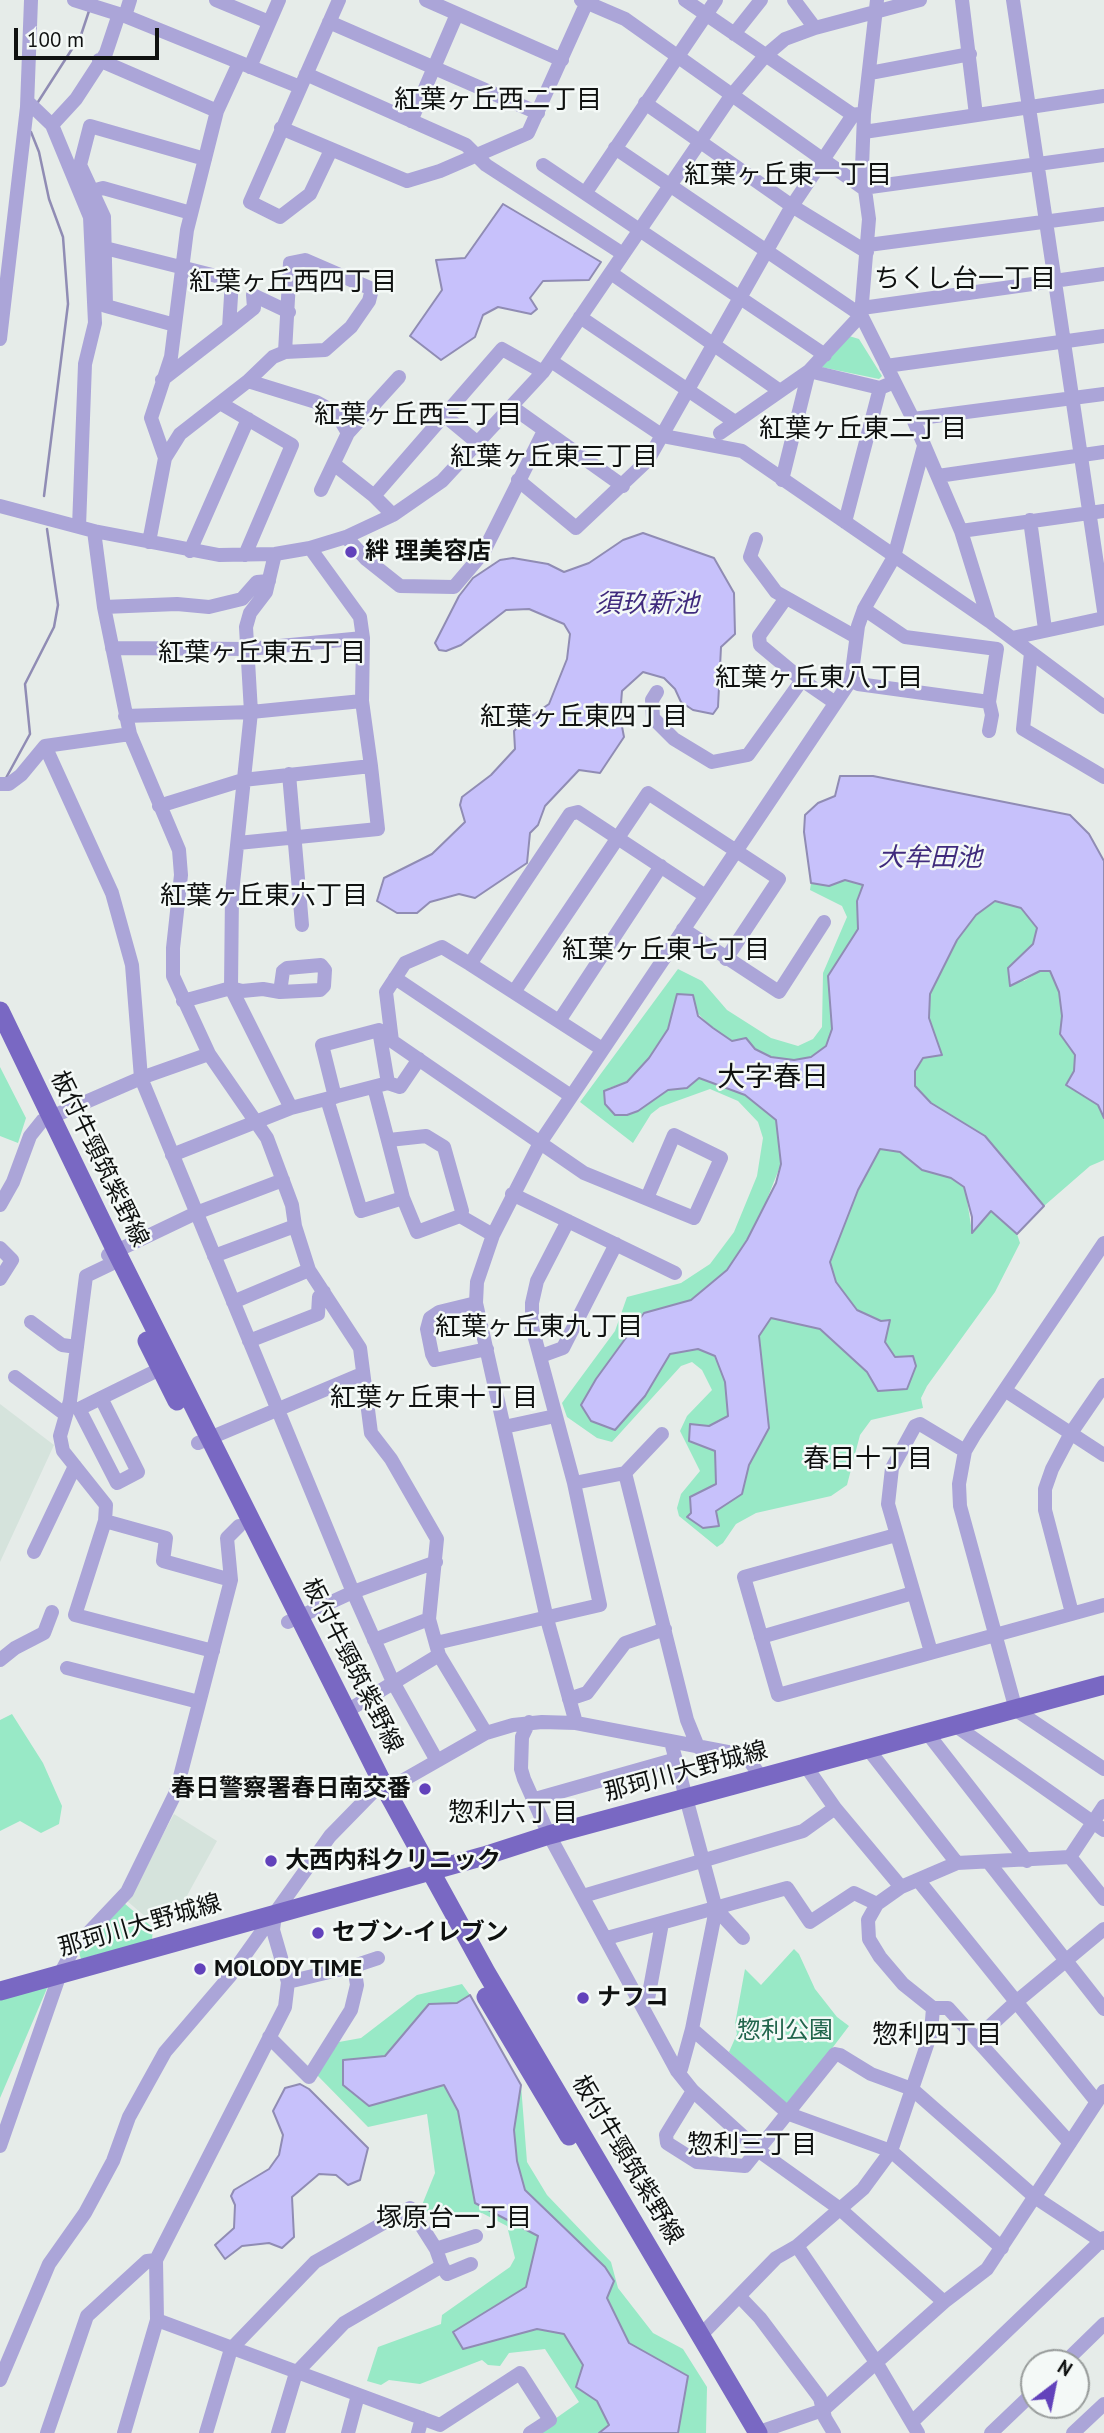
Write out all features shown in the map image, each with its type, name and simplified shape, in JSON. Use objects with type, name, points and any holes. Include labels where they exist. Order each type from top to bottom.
[{"type":"main road","name":"板付牛頸筑紫野線","points":[[0,1011],[160,1369],[204,1440],[239,1526],[347,1711],[380,1791]]},
{"type":"main road","name":"板付牛頸筑紫野線","points":[[0,1041],[48,1120]]},
{"type":"main road","name":"板付牛頸筑紫野線","points":[[111,1257],[380,1791],[424,1872],[477,1982],[744,2433]]},
{"type":"main road","name":"那珂川大野城線","points":[[0,1991],[805,1765],[1100,1691]]},
{"type":"main road","name":"板付牛頸筑紫野線","points":[[424,1872],[486,1972],[757,2433]]},
{"type":"street","points":[[0,339],[4,269],[33,106],[31,0]]},
{"type":"street","points":[[52,125],[76,99],[106,53],[130,0]]},
{"type":"street","points":[[216,0],[269,22]]},
{"type":"street","points":[[165,458],[151,418],[171,357],[191,213],[217,111],[279,0]]},
{"type":"street","points":[[331,150],[310,194],[280,217],[250,202],[339,0]]},
{"type":"street","points":[[426,0],[562,60]]},
{"type":"street","points":[[685,0],[765,56],[858,115],[863,132],[863,188],[869,219],[862,311],[913,419],[961,531],[989,621]]},
{"type":"street","points":[[586,192],[716,0]]},
{"type":"street","points":[[734,34],[761,0]]},
{"type":"street","points":[[794,0],[815,28]]},
{"type":"street","points":[[0,506],[94,531],[190,551],[245,555],[275,554],[310,548],[346,537],[393,516],[442,481],[480,444],[547,366],[731,96],[765,56],[785,39],[877,5],[920,0]]},
{"type":"street","points":[[962,0],[976,115]]},
{"type":"street","points":[[1013,0],[1080,455],[1097,512],[1104,611]]},
{"type":"street","points":[[75,1],[122,15],[245,65],[303,81],[411,121],[466,145],[485,165],[623,254]]},
{"type":"street","points":[[281,128],[407,181],[440,171],[528,133],[562,60],[584,1],[625,19],[863,188],[1104,155]]},
{"type":"street","points":[[518,480],[576,528],[648,460],[689,392],[792,206],[858,115],[870,73],[877,5]]},
{"type":"street","points":[[411,121],[457,14]]},
{"type":"street","points":[[329,22],[538,113]]},
{"type":"street","points":[[870,73],[970,54]]},
{"type":"street","points":[[99,60],[217,111]]},
{"type":"street","points":[[863,132],[1104,96]]},
{"type":"street","points":[[645,103],[792,206],[868,248],[1104,214]]},
{"type":"street","points":[[33,106],[52,125],[90,217],[94,323],[85,363],[79,527]]},
{"type":"street","points":[[175,325],[106,306],[104,217],[80,166],[90,126],[205,159]]},
{"type":"street","points":[[615,148],[670,183],[766,252],[862,311],[1104,274]]},
{"type":"street","points":[[543,165],[825,355]]},
{"type":"street","points":[[92,191],[103,188],[191,213]]},
{"type":"street","points":[[105,248],[232,280],[229,328]]},
{"type":"street","points":[[149,542],[165,458],[180,434],[248,381],[273,357],[285,352],[325,350],[351,327],[369,301],[372,289],[305,260],[290,263],[285,352]]},
{"type":"street","points":[[611,273],[780,391]]},
{"type":"street","points":[[162,380],[254,308],[253,295],[289,312]]},
{"type":"street","points":[[720,433],[809,370],[862,311]]},
{"type":"street","points":[[580,317],[735,422]]},
{"type":"street","points":[[886,366],[1104,336]]},
{"type":"street","points":[[374,496],[502,349],[547,366],[663,436],[741,451],[989,621],[1104,707]]},
{"type":"street","points":[[809,370],[880,388],[894,382]]},
{"type":"street","points":[[782,480],[809,370]]},
{"type":"street","points":[[321,490],[348,433],[398,377]]},
{"type":"street","points":[[248,381],[316,402],[336,413],[348,433]]},
{"type":"street","points":[[845,522],[880,388]]},
{"type":"street","points":[[913,419],[1104,394]]},
{"type":"street","points":[[220,403],[292,445],[245,555]]},
{"type":"street","points":[[512,407],[623,486]]},
{"type":"street","points":[[444,415],[480,444]]},
{"type":"street","points":[[190,551],[248,419]]},
{"type":"street","points":[[346,537],[366,559],[400,586],[454,587],[483,553],[544,431]]},
{"type":"street","points":[[576,1723],[547,1619],[486,1349],[476,1303],[477,1282],[493,1235],[540,1143],[704,895],[851,680],[856,638],[864,609],[894,557],[924,446]]},
{"type":"street","points":[[938,476],[1104,452]]},
{"type":"street","points":[[335,465],[374,496],[393,516]]},
{"type":"street","points":[[961,531],[1097,512]]},
{"type":"street","points":[[1030,520],[1045,629]]},
{"type":"street","points":[[94,531],[104,607],[125,716],[178,850],[181,874],[173,948],[173,976],[209,1054],[267,1138],[284,1180],[309,1270],[360,1348],[371,1433],[391,1459],[437,1539],[429,1619],[437,1649],[485,1733]]},
{"type":"street","points":[[756,539],[750,557],[776,592],[856,638]]},
{"type":"street","points":[[238,843],[378,829],[362,701],[363,638],[360,617],[310,548]]},
{"type":"street","points":[[275,554],[266,593],[250,613],[247,627],[251,712],[232,893],[231,988],[291,1108]]},
{"type":"street","points":[[104,607],[177,604],[209,607],[242,599],[257,582],[269,581]]},
{"type":"street","points":[[786,598],[759,636],[760,645],[834,702]]},
{"type":"street","points":[[864,609],[905,637],[997,649],[989,702],[992,715],[989,732]]},
{"type":"street","points":[[1012,638],[1104,618]]},
{"type":"street","points":[[112,649],[249,649],[363,638]]},
{"type":"street","points":[[1031,653],[1023,729],[1104,777]]},
{"type":"street","points":[[657,692],[652,700],[653,718],[674,739],[712,762],[748,755],[802,680]]},
{"type":"street","points":[[851,680],[858,684],[989,702]]},
{"type":"street","points":[[125,716],[251,712],[362,701]]},
{"type":"street","points":[[4,784],[21,775],[45,746],[130,734]]},
{"type":"street","points":[[45,746],[112,893],[132,965],[141,1078],[353,1592],[393,1682],[436,1759]]},
{"type":"street","points":[[159,806],[243,780],[371,766]]},
{"type":"street","points":[[289,774],[302,925]]},
{"type":"street","points":[[514,992],[648,793],[779,879],[726,959]]},
{"type":"street","points":[[470,964],[570,814],[578,812],[704,895]]},
{"type":"street","points":[[559,1021],[661,866]]},
{"type":"street","points":[[682,929],[779,992],[824,922]]},
{"type":"street","points":[[602,1049],[442,947],[405,962],[386,992],[392,1041],[584,1173],[694,1218],[721,1158],[674,1135],[647,1198]]},
{"type":"street","points":[[395,978],[571,1096]]},
{"type":"street","points":[[183,1001],[231,988],[280,992]]},
{"type":"street","points":[[403,1198],[361,1210],[331,1098],[322,1045],[379,1030],[381,1085],[389,1139],[403,1198],[417,1232],[460,1216]]},
{"type":"street","points":[[0,1205],[13,1182],[30,1136],[48,1120],[141,1078],[209,1054]]},
{"type":"street","points":[[172,1155],[291,1108],[381,1085],[400,1087],[419,1059]]},
{"type":"street","points":[[389,1139],[426,1136],[444,1147],[462,1212],[460,1216]]},
{"type":"street","points":[[213,1651],[75,1615],[105,1521],[106,1505],[63,1451],[60,1436],[66,1415],[86,1276],[111,1257],[196,1213],[284,1180]]},
{"type":"street","points":[[512,1194],[675,1273]]},
{"type":"street","points":[[460,1216],[493,1235]]},
{"type":"street","points":[[347,1711],[393,1682],[437,1649],[600,1605],[574,1483],[532,1327],[532,1303],[543,1267],[568,1221]]},
{"type":"street","points":[[214,1256],[295,1226]]},
{"type":"street","points":[[541,1356],[563,1348],[616,1244]]},
{"type":"street","points":[[0,1248],[12,1260],[0,1279]]},
{"type":"street","points":[[1102,1251],[965,1451],[959,1484],[960,1506],[1016,1710],[1104,1769]]},
{"type":"street","points":[[233,1302],[309,1270]]},
{"type":"street","points":[[249,1341],[318,1314],[319,1297],[324,1292]]},
{"type":"street","points":[[476,1303],[439,1312],[430,1318],[427,1329],[432,1354],[435,1360],[486,1349]]},
{"type":"street","points":[[41,1326],[62,1345],[77,1347]]},
{"type":"street","points":[[101,1398],[138,1472],[117,1483],[79,1409],[101,1398],[160,1369]]},
{"type":"street","points":[[204,1440],[362,1374]]},
{"type":"street","points":[[15,1378],[66,1415]]},
{"type":"street","points":[[1072,1613],[1045,1510],[1045,1489],[1071,1433],[1104,1385]]},
{"type":"street","points":[[1006,1391],[1104,1455]]},
{"type":"street","points":[[504,1427],[555,1416]]},
{"type":"street","points":[[931,1652],[888,1504],[892,1468],[915,1426],[920,1424],[930,1427],[965,1451]]},
{"type":"street","points":[[574,1483],[625,1473],[662,1434]]},
{"type":"street","points":[[35,1553],[75,1466]]},
{"type":"street","points":[[625,1473],[687,1720],[698,1747]]},
{"type":"street","points":[[105,1521],[166,1538],[163,1561],[231,1580]]},
{"type":"street","points":[[0,2146],[60,1974],[74,1948],[127,1892],[180,1782],[231,1580],[227,1538],[239,1526]]},
{"type":"street","points":[[896,1535],[744,1577],[778,1695],[1104,1605]]},
{"type":"street","points":[[294,1619],[353,1592],[436,1562]]},
{"type":"street","points":[[761,1637],[913,1593]]},
{"type":"street","points":[[0,1660],[15,1648],[44,1633],[52,1612]]},
{"type":"street","points":[[374,1640],[429,1619]]},
{"type":"street","points":[[569,1699],[587,1693],[625,1643],[665,1629]]},
{"type":"street","points":[[67,1668],[199,1702]]},
{"type":"street","points":[[0,2380],[15,2350],[49,2264],[85,2213],[113,2161],[129,2117],[165,2052],[230,1976],[330,1836],[380,1791],[485,1733],[529,1722],[576,1723],[746,1756],[761,1777]]},
{"type":"street","points":[[529,1722],[522,1737],[521,1769],[549,1835],[677,2071],[693,2091],[760,2151],[839,2209],[944,2302]]},
{"type":"street","points":[[956,1726],[1099,1827]]},
{"type":"street","points":[[928,1734],[1027,1861]]},
{"type":"street","points":[[671,1742],[673,1760],[716,1909],[692,2029],[681,2069],[677,2071]]},
{"type":"street","points":[[869,1749],[957,1863]]},
{"type":"street","points":[[535,1799],[673,1760]]},
{"type":"street","points":[[805,1765],[835,1808],[901,1887]]},
{"type":"street","points":[[1070,2143],[948,2008],[933,2008],[903,1984],[869,1939],[867,1920],[877,1904],[901,1887],[957,1863],[990,1864],[1070,1857],[1099,1827],[1104,1806]]},
{"type":"street","points":[[583,1896],[803,1831],[835,1808]]},
{"type":"street","points":[[1070,1857],[1104,1899]]},
{"type":"street","points":[[990,1864],[1104,2009]]},
{"type":"street","points":[[757,2433],[823,2410],[944,2302],[988,2269],[1100,2097],[1016,2002],[918,1880]]},
{"type":"street","points":[[607,1938],[787,1888],[810,1922],[854,1893],[877,1904]]},
{"type":"street","points":[[716,1909],[743,1938]]},
{"type":"street","points":[[124,2433],[157,2320],[156,2260],[285,2007],[288,1982],[273,1930],[275,1913]]},
{"type":"street","points":[[642,2003],[648,1999],[662,1923]]},
{"type":"street","points":[[976,2039],[1016,2002],[1104,1930]]},
{"type":"street","points":[[288,1982],[378,1958]]},
{"type":"street","points":[[269,2037],[309,2077],[351,2010],[357,1985],[354,1966]]},
{"type":"street","points":[[701,2335],[776,2258],[797,2246],[878,2171],[891,2151],[906,2115],[931,2033],[933,2008]]},
{"type":"street","points":[[692,2029],[789,2114],[891,2151],[1002,2248]]},
{"type":"street","points":[[693,2091],[666,2135],[667,2143],[697,2161],[745,2166],[760,2151],[835,2054],[871,2074],[912,2089],[1036,2198],[1103,2241],[915,2427],[876,2362],[797,2246]]},
{"type":"street","points":[[206,2433],[231,2349],[315,2263],[410,2208],[436,2249],[447,2274],[471,2264]]},
{"type":"street","points":[[436,2249],[476,2236]]},
{"type":"street","points":[[47,2433],[87,2316],[147,2261],[156,2260]]},
{"type":"street","points":[[278,2433],[296,2372],[344,2323],[442,2266]]},
{"type":"street","points":[[739,2296],[760,2318],[820,2398],[834,2433]]},
{"type":"street","points":[[157,2320],[358,2395],[420,2426],[440,2425],[520,2373],[550,2420],[530,2433]]},
{"type":"street","points":[[1078,2349],[1104,2324]]},
{"type":"street","points":[[0,2344],[15,2350]]},
{"type":"street","points":[[348,2433],[358,2395]]},
{"type":"street","points":[[1073,2433],[1104,2404]]},
{"type":"street","points":[[991,2433],[1020,2405]]},
{"type":"shaded area","points":[[0,1404],[54,1445],[0,1562]]},
{"type":"shaded area","points":[[174,1814],[217,1841],[172,1923],[147,1918],[127,1901]]},
{"type":"green space","points":[[849,336],[859,339],[882,376],[879,379],[821,367]]},
{"type":"green space","points":[[845,880],[863,885],[857,901],[858,929],[828,976],[832,1029],[826,1046],[811,1057],[794,1060],[771,1057],[755,1049],[746,1038],[732,1041],[713,1028],[677,994],[668,1029],[649,1058],[627,1082],[609,1088],[638,1111],[668,1090],[687,1088],[699,1078],[745,1095],[776,1119],[781,1164],[758,1222],[727,1270],[691,1300],[643,1313],[596,1379],[630,1411],[645,1396],[670,1354],[698,1349],[715,1356],[725,1382],[728,1416],[709,1426],[715,1450],[717,1484],[690,1497],[719,1526],[716,1511],[742,1494],[749,1465],[769,1428],[759,1336],[771,1318],[820,1329],[867,1372],[878,1391],[895,1358],[885,1342],[881,1321],[857,1310],[836,1282],[830,1261],[858,1191],[880,1149],[900,1152],[922,1170],[951,1178],[965,1187],[972,1232],[991,1211],[1017,1234],[1020,1243],[995,1292],[927,1386],[921,1398],[923,1408],[871,1420],[860,1435],[847,1485],[831,1496],[756,1513],[736,1524],[717,1547],[679,1516],[677,1508],[681,1494],[700,1471],[680,1431],[687,1416],[712,1390],[702,1370],[692,1362],[681,1366],[612,1442],[597,1438],[567,1417],[562,1403],[615,1331],[627,1297],[681,1283],[710,1264],[734,1232],[757,1176],[763,1138],[758,1122],[738,1101],[710,1089],[660,1107],[651,1114],[633,1143],[580,1102],[678,969],[702,981],[727,1010],[771,1038],[798,1046],[813,1039],[822,1027],[823,973],[847,917],[842,906],[810,890],[811,883],[829,886]]},
{"type":"green space","points":[[996,901],[1021,908],[1037,928],[1033,944],[1008,968],[1024,981],[1040,971],[1050,971],[1059,992],[1062,1016],[1060,1034],[1075,1055],[1074,1071],[1066,1085],[1098,1105],[1104,1118],[1104,1160],[1090,1166],[1044,1206],[985,1136],[931,1103],[915,1086],[915,1071],[924,1058],[941,1055],[929,1018],[930,994],[956,940],[976,914]]},
{"type":"green space","points":[[0,1067],[26,1118],[18,1143],[0,1136]]},
{"type":"green space","points":[[12,1714],[43,1763],[62,1806],[59,1824],[41,1833],[20,1821],[0,1831],[0,1720]]},
{"type":"green space","points":[[124,1903],[153,1928],[152,1940],[81,1959],[79,1953],[85,1945]]},
{"type":"green space","name":"惣利公園","points":[[794,1949],[799,1954],[815,1989],[837,2017],[849,2026],[789,2105],[785,2105],[729,2052],[737,2034],[735,2024],[745,1969],[761,1985]]},
{"type":"green space","points":[[462,1984],[470,1995],[457,2003],[429,2004],[385,2056],[344,2060],[369,2106],[444,2085],[458,2111],[475,2203],[538,2236],[526,2287],[453,2333],[464,2349],[537,2329],[564,2334],[583,2365],[576,2387],[597,2401],[610,2425],[599,2433],[535,2433],[579,2402],[545,2349],[509,2353],[500,2366],[488,2365],[482,2360],[420,2384],[389,2380],[381,2385],[367,2381],[378,2347],[441,2324],[442,2315],[510,2267],[515,2258],[507,2226],[482,2213],[433,2220],[422,2205],[435,2173],[427,2114],[368,2127],[316,2074],[339,2042],[361,2038],[417,1995]]},
{"type":"green space","points":[[48,1986],[0,2098],[0,1999]]},
{"type":"green space","points":[[521,2085],[527,2162],[547,2195],[611,2262],[618,2288],[653,2333],[683,2349],[707,2387],[706,2433],[678,2433],[687,2376],[629,2343],[607,2297],[525,2190],[517,2161],[514,2130]]},
{"type":"water","points":[[503,204],[601,262],[589,280],[543,281],[530,298],[537,309],[531,314],[498,307],[483,315],[475,337],[441,360],[410,336],[442,290],[436,260],[465,258]]},
{"type":"water","name":"須玖新池","points":[[643,533],[714,558],[734,593],[735,634],[721,647],[718,707],[713,714],[693,710],[681,702],[675,689],[664,678],[643,672],[622,691],[620,716],[624,737],[600,773],[579,770],[545,806],[538,825],[530,833],[527,863],[475,898],[459,894],[430,902],[417,913],[397,913],[377,901],[384,878],[432,854],[465,822],[460,805],[462,797],[491,775],[515,749],[514,731],[549,704],[567,659],[570,634],[564,624],[529,609],[506,610],[461,645],[446,651],[439,650],[435,643],[459,596],[473,578],[500,560],[513,558],[548,564],[564,572],[589,563],[623,540]]},
{"type":"water","name":"大牟田池","points":[[840,776],[873,776],[1070,815],[1089,834],[1104,861],[1104,1118],[1098,1105],[1066,1085],[1074,1071],[1075,1055],[1060,1034],[1062,1016],[1059,992],[1050,971],[1040,971],[1010,986],[1008,968],[1033,944],[1037,928],[1021,908],[995,901],[976,915],[957,940],[930,994],[929,1018],[942,1055],[923,1058],[915,1071],[915,1086],[931,1103],[985,1136],[1044,1206],[1017,1234],[991,1211],[972,1233],[972,1217],[964,1187],[951,1178],[922,1170],[900,1152],[880,1149],[858,1190],[830,1262],[836,1282],[857,1310],[881,1321],[890,1320],[885,1342],[895,1357],[913,1356],[916,1366],[907,1389],[878,1391],[867,1372],[820,1329],[771,1318],[759,1336],[769,1428],[749,1465],[742,1494],[716,1511],[719,1526],[703,1528],[687,1517],[691,1513],[690,1497],[716,1484],[715,1451],[689,1441],[690,1424],[709,1426],[728,1416],[725,1382],[715,1356],[698,1349],[670,1354],[645,1396],[615,1430],[591,1421],[581,1405],[596,1379],[644,1313],[691,1300],[727,1270],[747,1240],[776,1183],[781,1164],[776,1120],[745,1095],[699,1078],[687,1088],[668,1090],[638,1111],[627,1115],[615,1115],[605,1104],[604,1091],[627,1082],[649,1058],[668,1029],[677,994],[693,995],[698,1016],[732,1041],[746,1038],[755,1049],[771,1057],[794,1060],[811,1057],[826,1046],[832,1029],[828,976],[858,929],[857,901],[863,885],[845,880],[829,886],[811,883],[804,832],[805,815],[818,803],[835,796]]},
{"type":"water","points":[[470,1995],[521,2085],[514,2130],[517,2161],[525,2190],[605,2267],[614,2281],[607,2298],[629,2343],[688,2376],[678,2433],[599,2433],[609,2425],[597,2401],[576,2387],[583,2365],[564,2334],[537,2329],[463,2349],[453,2332],[526,2287],[538,2236],[475,2203],[458,2111],[444,2085],[369,2106],[343,2085],[343,2060],[385,2056],[429,2004],[457,2003]]},
{"type":"water","points":[[300,2084],[309,2089],[368,2148],[360,2180],[348,2185],[336,2175],[319,2174],[292,2197],[294,2237],[282,2248],[269,2243],[242,2246],[225,2259],[215,2245],[234,2228],[235,2205],[231,2196],[234,2190],[269,2169],[279,2155],[283,2135],[273,2111],[285,2088]]},
{"type":"waterway","points":[[38,102],[81,35],[89,11]]},
{"type":"waterway","points":[[31,132],[39,152],[49,199],[63,237],[68,304],[44,496]]},
{"type":"waterway","points":[[6,778],[30,734],[25,684],[54,627],[58,605],[47,529]]},
{"type":"place","name":"絆 理美容店","points":[[351,552]]},
{"type":"place","name":"春日警察署春日南交番","points":[[425,1789]]},
{"type":"place","name":"大西内科クリニック","points":[[271,1861]]},
{"type":"place","name":"セブン-イレブン","points":[[318,1933]]},
{"type":"place","name":"MOLODY TIME","points":[[200,1969]]},
{"type":"place","name":"ナフコ","points":[[583,1998]]},
{"type":"district","name":"紅葉ヶ丘西二丁目","points":[[498,101]]},
{"type":"district","name":"紅葉ヶ丘東一丁目","points":[[788,176]]},
{"type":"district","name":"ちくし台一丁目","points":[[965,280]]},
{"type":"district","name":"紅葉ヶ丘西四丁目","points":[[293,283]]},
{"type":"district","name":"紅葉ヶ丘西三丁目","points":[[418,416]]},
{"type":"district","name":"紅葉ヶ丘東二丁目","points":[[863,430]]},
{"type":"district","name":"紅葉ヶ丘東三丁目","points":[[554,458]]},
{"type":"district","name":"紅葉ヶ丘東五丁目","points":[[262,654]]},
{"type":"district","name":"紅葉ヶ丘東八丁目","points":[[819,679]]},
{"type":"district","name":"紅葉ヶ丘東四丁目","points":[[584,718]]},
{"type":"district","name":"紅葉ヶ丘東六丁目","points":[[264,897]]},
{"type":"district","name":"紅葉ヶ丘東七丁目","points":[[666,951]]},
{"type":"district","name":"大字春日","points":[[773,1078]]},
{"type":"district","name":"紅葉ヶ丘東九丁目","points":[[539,1328]]},
{"type":"district","name":"紅葉ヶ丘東十丁目","points":[[434,1399]]},
{"type":"district","name":"春日十丁目","points":[[868,1460]]},
{"type":"district","name":"惣利六丁目","points":[[513,1814]]},
{"type":"district","name":"惣利四丁目","points":[[937,2036]]},
{"type":"district","name":"惣利三丁目","points":[[752,2146]]},
{"type":"district","name":"塚原台一丁目","points":[[454,2219]]}]
